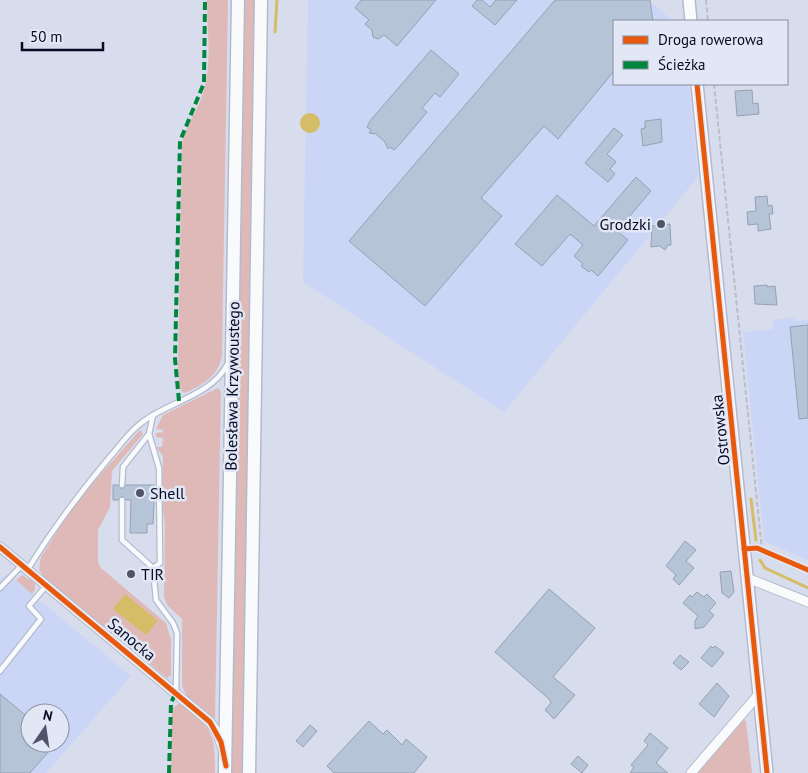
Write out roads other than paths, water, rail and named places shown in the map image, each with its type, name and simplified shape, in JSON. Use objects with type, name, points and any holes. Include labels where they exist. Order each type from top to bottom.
[{"type":"main road","name":"Bolesława Krzywoustego","points":[[226,770],[238,0]]},
{"type":"main road","name":"Bolesława Krzywoustego","points":[[249,773],[261,0]]},
{"type":"street","points":[[689,0],[691,20]]},
{"type":"street","name":"Ostrowska","points":[[698,85],[767,773]]},
{"type":"street","name":"Sanocka","points":[[0,547],[176,692],[215,728],[221,742],[226,770]]},
{"type":"street","points":[[747,578],[808,602]]},
{"type":"street","points":[[691,773],[759,694]]},
{"type":"lane","points":[[0,588],[25,567],[72,501],[135,428],[153,415],[211,384],[225,370],[232,352]]},
{"type":"lane","points":[[122,485],[124,467],[149,434],[153,415]]},
{"type":"lane","points":[[149,434],[159,468],[160,559],[156,568],[153,568]]},
{"type":"lane","points":[[122,500],[122,540],[153,568],[156,600],[174,624],[177,633],[176,692]]},
{"type":"lane","points":[[0,671],[41,619],[29,606],[47,585]]},
{"type":"waterway","points":[[275,32],[277,0]]},
{"type":"waterway","points":[[751,499],[756,540]]},
{"type":"waterway","points":[[760,560],[765,568],[808,588]]},
{"type":"place","name":"Grodzki","points":[[661,224]]},
{"type":"place","name":"Shell","points":[[140,493]]},
{"type":"place","name":"TIR","points":[[131,574]]}]
